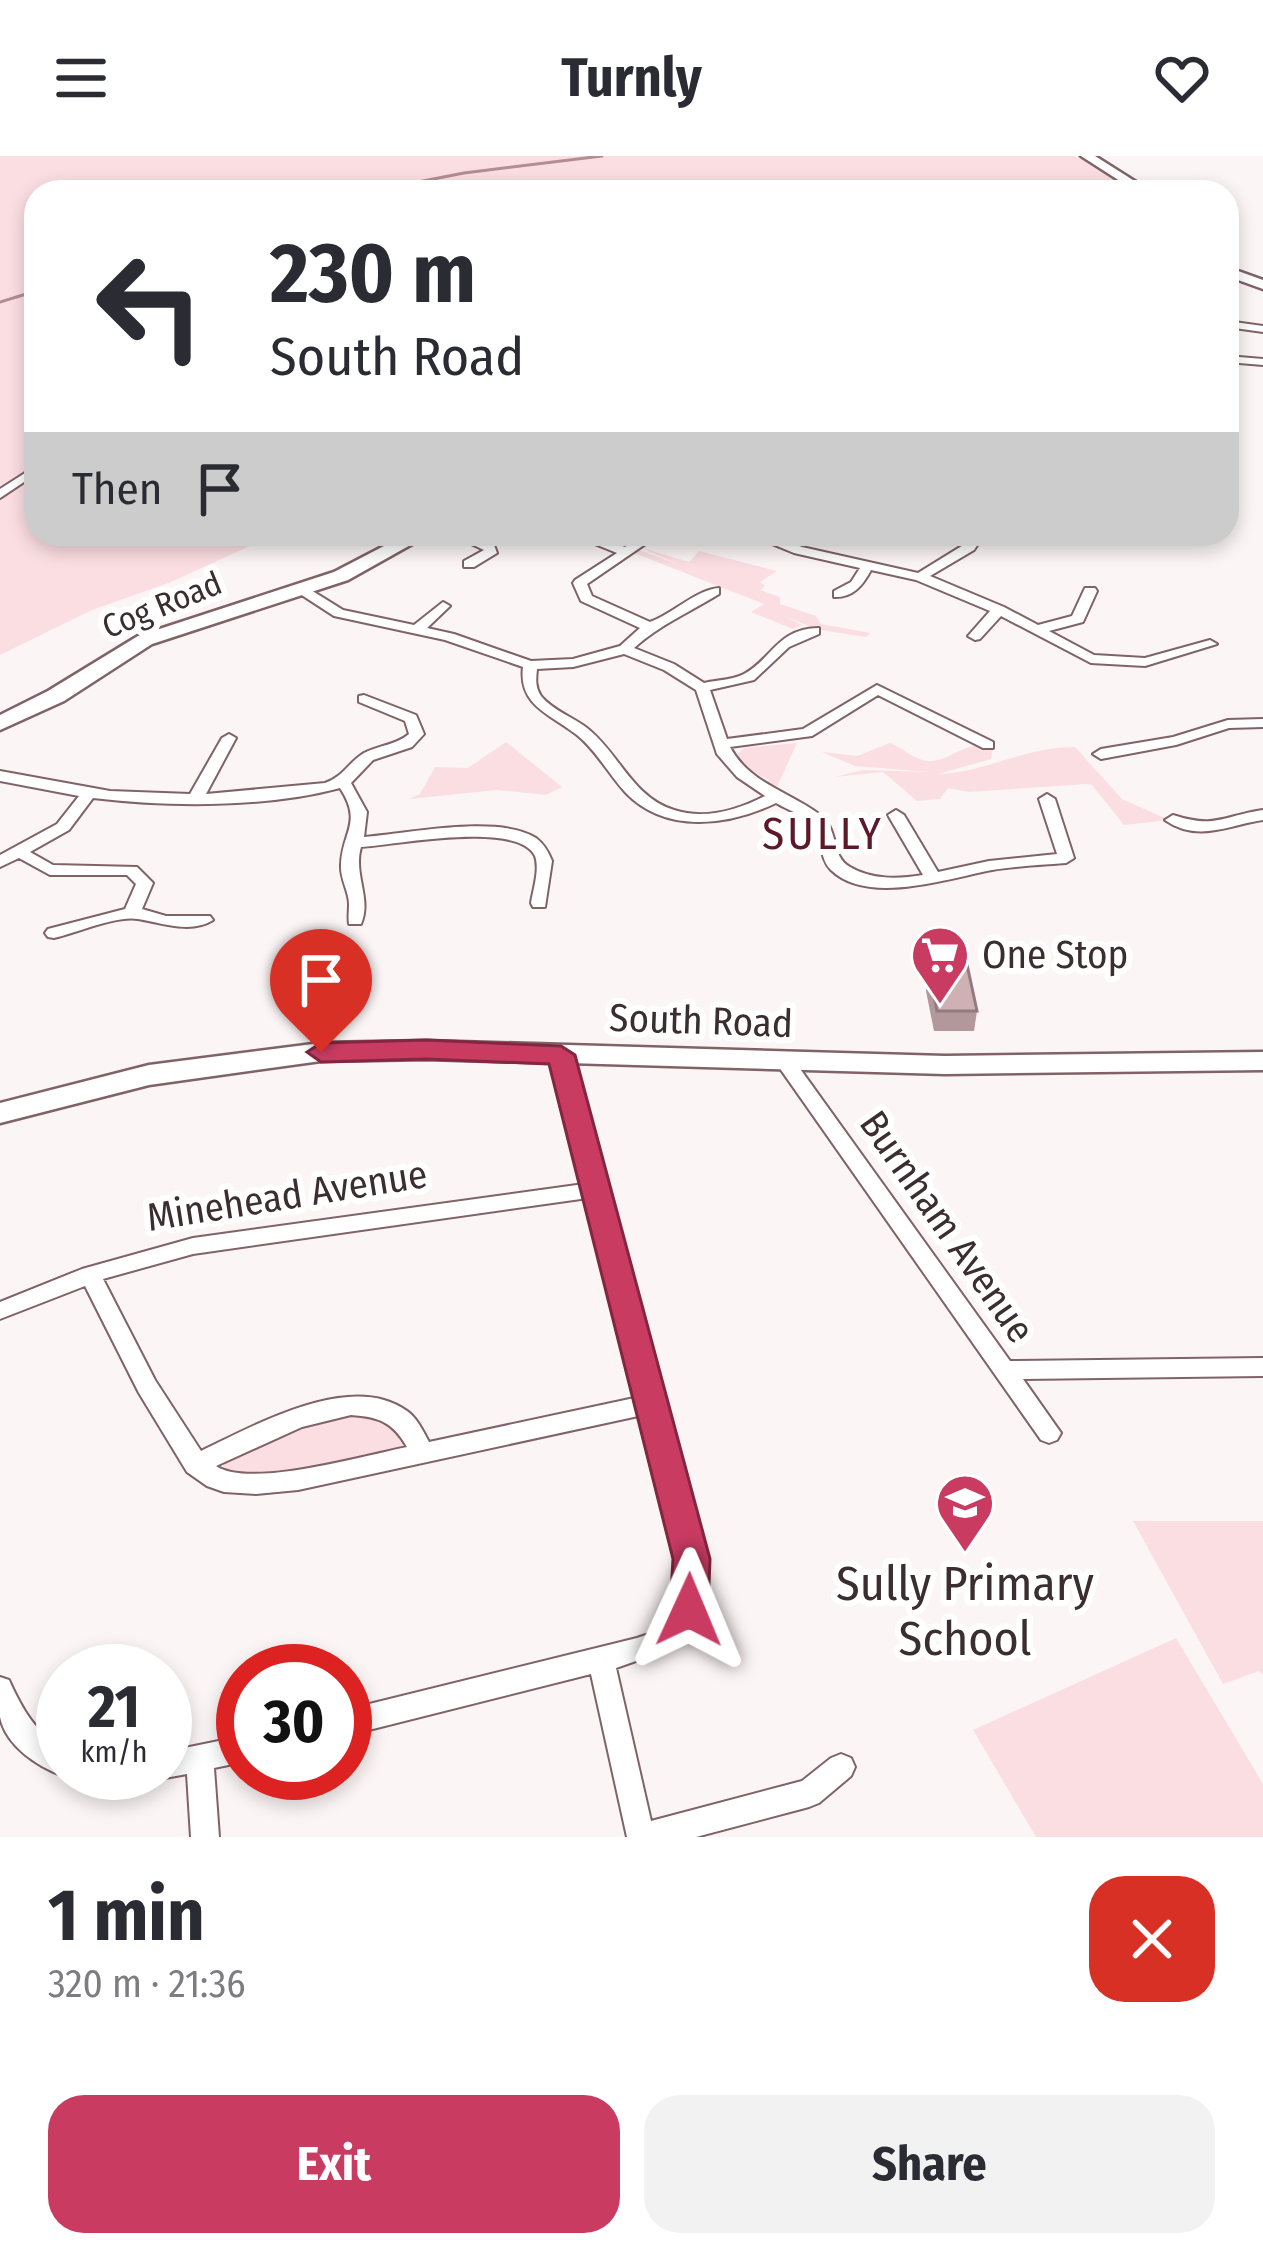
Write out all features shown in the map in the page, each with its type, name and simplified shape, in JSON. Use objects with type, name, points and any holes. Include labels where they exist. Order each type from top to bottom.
[{"type":"main road","points":[[1087,156],[1126,180]]},
{"type":"main road","name":"Cog Road","points":[[0,723],[56,696],[146,640],[302,590],[401,546]]},
{"type":"main road","name":"South Road","points":[[0,1113],[149,1075],[271,1056],[402,1050],[786,1063],[1263,1061]]},
{"type":"street","points":[[1239,343],[1241,360],[1263,362]]},
{"type":"street","points":[[469,564],[491,553],[485,546]]},
{"type":"street","points":[[610,546],[624,551]]},
{"type":"street","points":[[633,546],[586,575],[581,592],[598,605],[649,627]]},
{"type":"street","points":[[787,546],[920,577],[998,610],[1080,655],[1123,664],[1163,659],[1210,644]]},
{"type":"street","points":[[920,577],[971,546]]},
{"type":"street","points":[[839,594],[856,585],[868,565]]},
{"type":"street","points":[[302,590],[339,614],[417,631],[530,665],[592,660],[625,649],[649,627],[713,591]]},
{"type":"street","points":[[1036,630],[1078,619],[1090,591]]},
{"type":"street","points":[[417,631],[443,606]]},
{"type":"street","points":[[975,636],[998,610]]},
{"type":"street","points":[[702,688],[749,676],[784,644],[814,631]]},
{"type":"street","points":[[625,649],[669,667],[702,688],[722,744],[742,774],[820,823],[829,837],[831,858],[849,875],[885,884],[1066,858],[1047,800]]},
{"type":"street","points":[[530,665],[532,693],[590,738],[622,780],[650,805],[676,815],[728,817],[776,797]]},
{"type":"street","points":[[722,744],[807,734],[878,689],[988,745]]},
{"type":"street","points":[[0,776],[88,794],[195,799],[285,793],[343,782],[368,758],[402,747],[417,734],[411,718],[364,699]]},
{"type":"street","points":[[1101,754],[1176,741],[1228,724],[1263,723]]},
{"type":"street","points":[[195,799],[229,738]]},
{"type":"street","points":[[343,782],[359,812],[349,872],[360,897],[355,920]]},
{"type":"street","points":[[0,862],[63,826],[88,794]]},
{"type":"street","points":[[896,815],[933,878]]},
{"type":"street","points":[[1173,820],[1199,830],[1215,830],[1263,815]]},
{"type":"street","points":[[353,843],[391,843],[481,830],[521,837],[538,847],[544,859],[539,903]]},
{"type":"street","points":[[21,853],[50,870],[131,870],[145,883],[132,912]]},
{"type":"street","points":[[55,933],[132,912],[166,921],[204,920]]},
{"type":"street","points":[[372,1717],[658,1642],[689,1610],[692,1559],[561,1055]]},
{"type":"street","name":"Burnham Avenue","points":[[786,1063],[1049,1433]]},
{"type":"street","name":"Minehead Avenue","points":[[0,1310],[90,1275],[193,1246],[595,1190]]},
{"type":"street","points":[[90,1275],[195,1465],[216,1479],[247,1484],[298,1480],[650,1404]]},
{"type":"street","points":[[1005,1370],[1263,1367]]},
{"type":"street","points":[[195,1465],[301,1418],[363,1402],[401,1418],[424,1454]]},
{"type":"street","points":[[601,1660],[642,1837],[809,1792],[841,1767]]},
{"type":"street","points":[[0,1689],[36,1745]]},
{"type":"street","points":[[192,1760],[216,1755]]},
{"type":"street","points":[[200,1759],[205,1837]]},
{"type":"shaded area","points":[[0,156],[1075,156],[1120,180],[24,180],[24,546],[250,546],[171,582],[92,610],[0,655]]},
{"type":"shaded area","points":[[642,548],[689,562],[699,551],[777,571],[760,582],[765,586],[760,590],[780,597],[780,604],[816,616],[821,624],[871,633],[866,637],[815,629],[787,617],[802,625],[793,629],[751,612],[764,604],[634,553],[639,550],[678,564]]},
{"type":"shaded area","points":[[506,742],[562,787],[546,795],[497,790],[409,799],[420,794],[435,767],[468,768]]},
{"type":"shaded area","points":[[797,743],[776,789],[736,755],[744,748]]},
{"type":"shaded area","points":[[890,743],[926,761],[975,746],[993,749],[991,759],[938,774],[1075,747],[1122,799],[1169,820],[1124,825],[1092,785],[1086,784],[969,792],[948,788],[940,799],[917,801],[883,772],[834,777],[864,770],[929,772],[855,766],[822,752],[857,756]]},
{"type":"shaded area","points":[[346,1411],[386,1418],[406,1439],[404,1447],[292,1473],[229,1474],[223,1466],[228,1458]]},
{"type":"shaded area","points":[[1133,1521],[1263,1521],[1263,1675],[1259,1671],[1223,1684]]},
{"type":"shaded area","points":[[1176,1638],[1263,1784],[1263,1837],[1036,1837],[973,1730]]},
{"type":"building","points":[[952,960],[966,960],[977,1011],[937,1011],[929,971],[954,971]]},
{"type":"waterway","points":[[428,180],[602,156]]},
{"type":"waterway","points":[[0,302],[24,295]]},
{"type":"place","name":"One Stop","points":[[940,1006]]},
{"type":"place","name":"Sully Primary School","points":[[965,1554]]},
{"type":"district","name":"SULLY","points":[[823,834]]},
{"type":"route","points":[[321,1052],[561,1055],[692,1559],[689,1610]]}]
